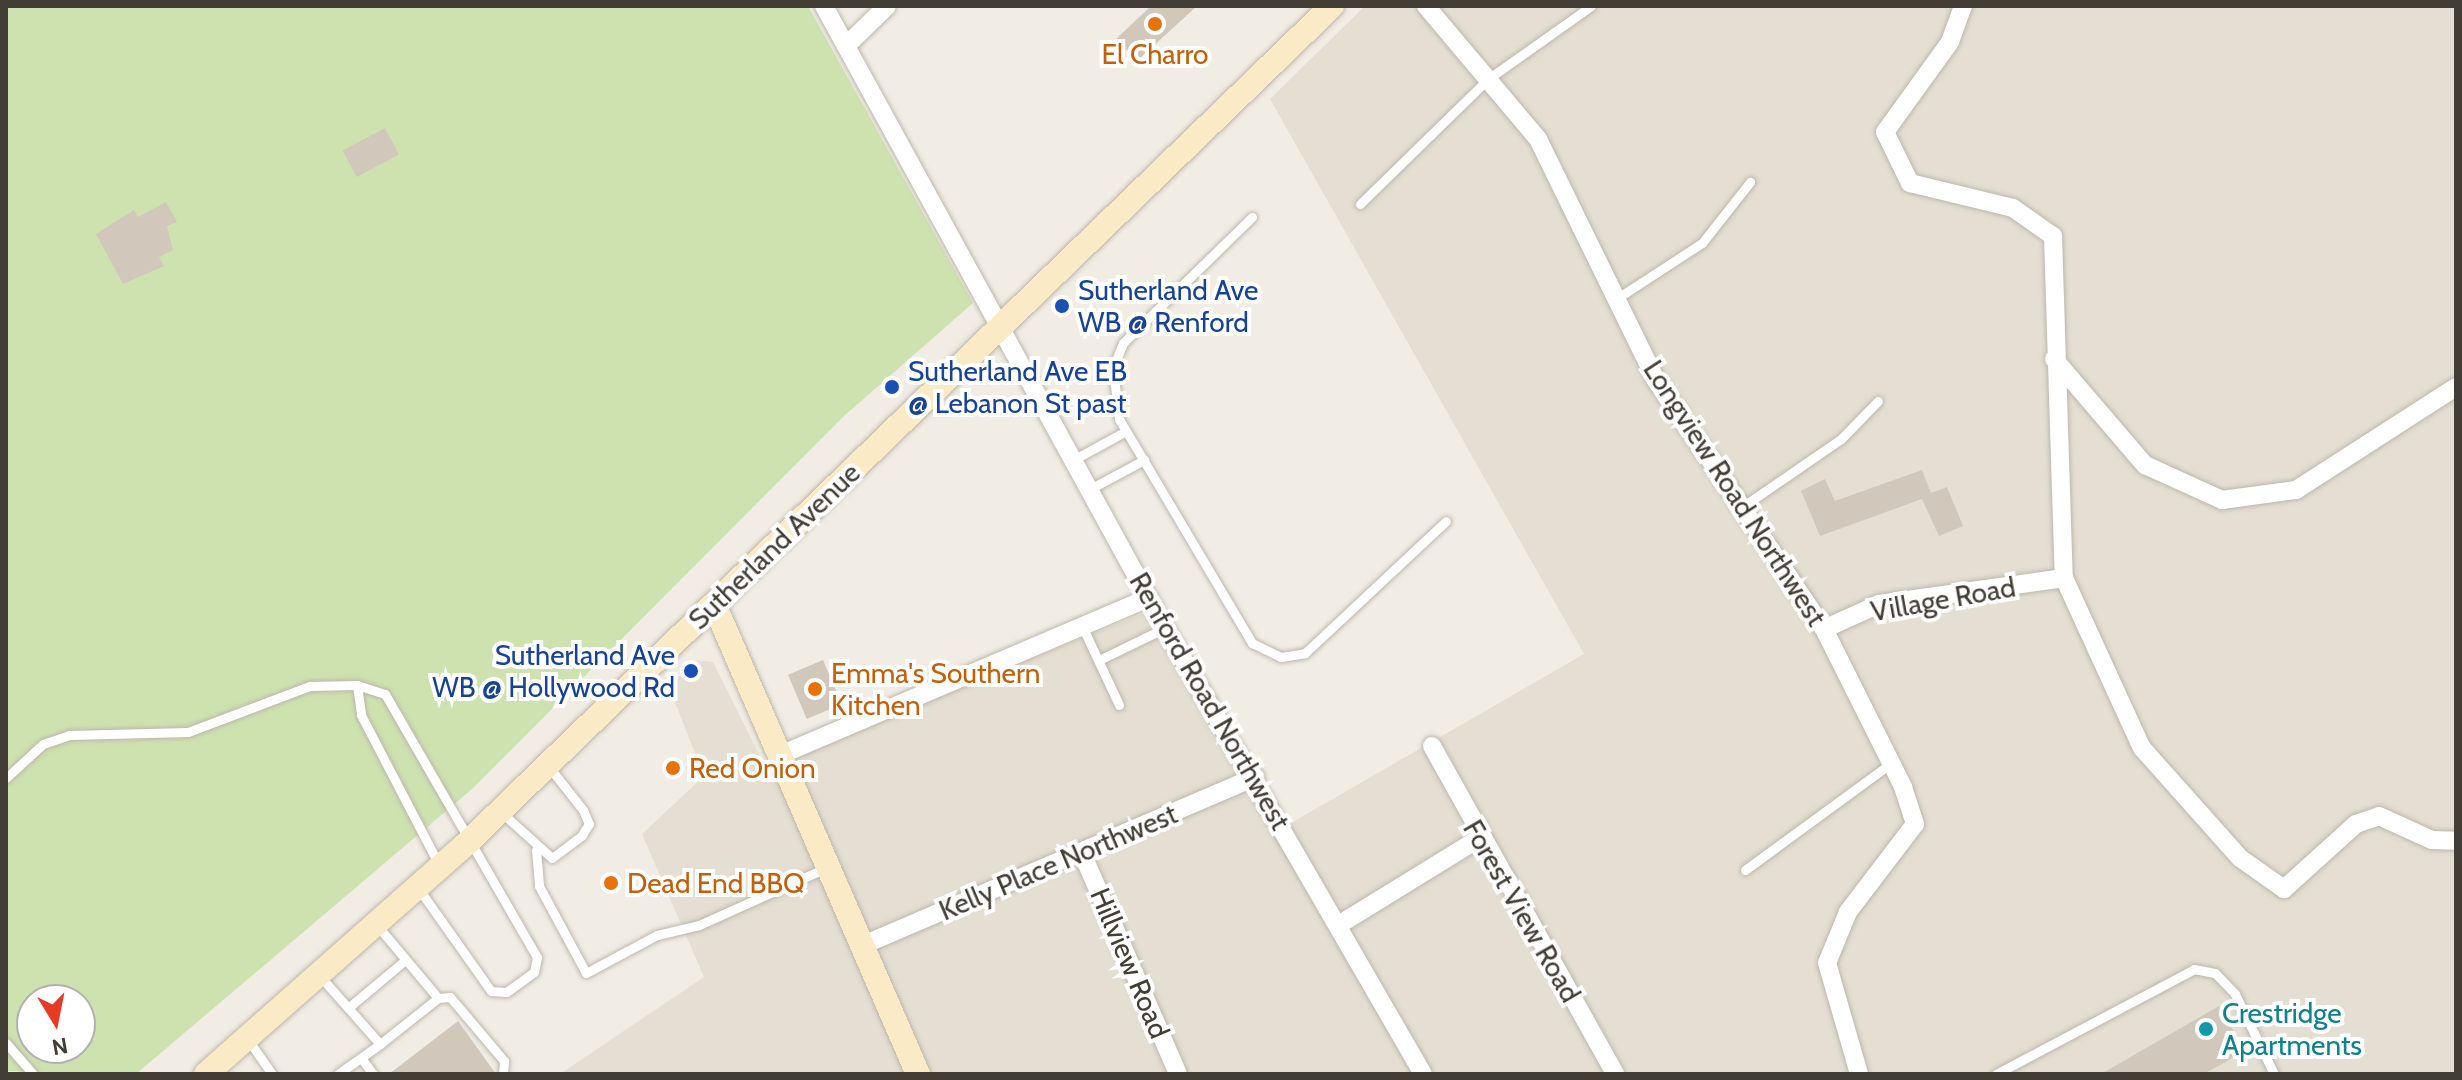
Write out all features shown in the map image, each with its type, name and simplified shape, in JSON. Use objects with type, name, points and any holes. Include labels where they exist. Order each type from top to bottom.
[{"type":"street","name":"Renford Road Northwest","points":[[824,6],[1148,598],[1340,924],[1423,1074]]},
{"type":"street","points":[[846,46],[887,6]]},
{"type":"street","name":"Sutherland Avenue","points":[[206,1074],[466,844],[1332,6]]},
{"type":"street","name":"Longview Road Northwest","points":[[1426,6],[1538,139],[1656,380],[1824,629],[1903,787],[1915,824],[1848,912],[1827,963],[1859,1074]]},
{"type":"street","points":[[1963,6],[1950,42],[1885,132],[1910,183],[2013,208],[2053,236],[2054,359],[2064,578],[2142,748],[2240,858],[2284,889],[2356,824],[2379,816],[2432,840],[2456,841]]},
{"type":"street","points":[[2054,359],[2145,465],[2222,500],[2296,490],[2456,387]]},
{"type":"street","name":"Village Road","points":[[1824,629],[1879,604],[2064,578]]},
{"type":"street","points":[[778,756],[1148,598]]},
{"type":"street","points":[[714,604],[918,1074]]},
{"type":"street","name":"Forest View Road","points":[[1432,746],[1480,838],[1615,1074]]},
{"type":"street","name":"Kelly Place Northwest","points":[[861,946],[1255,777]]},
{"type":"street","points":[[1340,924],[1480,838]]},
{"type":"street","name":"Hillview Road","points":[[1082,853],[1178,1074]]},
{"type":"lane","points":[[1360,204],[1488,79],[1591,6]]},
{"type":"lane","points":[[1616,299],[1702,243],[1750,182]]},
{"type":"lane","points":[[1252,217],[1123,343],[1113,391],[1126,431],[1252,643],[1281,657],[1305,653],[1327,638],[1446,521]]},
{"type":"lane","points":[[1742,507],[1841,439],[1878,401]]},
{"type":"lane","points":[[1072,461],[1126,431]]},
{"type":"lane","points":[[1088,490],[1144,460]]},
{"type":"lane","points":[[1083,628],[1119,705]]},
{"type":"lane","points":[[1099,660],[1165,628]]},
{"type":"lane","points":[[357,685],[361,715],[440,868]]},
{"type":"lane","points":[[6,778],[43,744],[69,735],[188,732],[310,686],[357,685],[385,694],[466,844],[537,957],[534,972],[506,992],[491,991],[418,887]]},
{"type":"lane","points":[[1745,870],[1891,763]]},
{"type":"lane","points":[[500,811],[536,850],[552,858],[589,824],[548,765]]},
{"type":"lane","points":[[536,850],[539,886],[586,973],[657,935],[699,925],[826,868]]},
{"type":"lane","points":[[376,924],[438,998]]},
{"type":"lane","points":[[348,1008],[404,961]]},
{"type":"lane","points":[[1996,1074],[2194,969],[2215,973],[2235,994],[2274,1074]]},
{"type":"lane","points":[[319,975],[380,1044]]},
{"type":"lane","points":[[338,1074],[438,998],[450,997],[504,1061],[503,1074]]},
{"type":"lane","points":[[247,1038],[272,1074]]},
{"type":"lane","points":[[6,1043],[33,1074]]},
{"type":"lane","points":[[361,1058],[373,1074]]},
{"type":"shaded area","points":[[1365,6],[2456,6],[2456,1074],[560,1074],[704,977],[642,834],[704,776],[669,687],[695,660],[713,662],[765,766],[1147,612],[1272,834],[1584,654],[1270,99]]},
{"type":"green space","points":[[6,6],[808,6],[973,303],[844,416],[472,789],[136,1074],[6,1071]]},
{"type":"building","name":"El Charro","points":[[1151,6],[1197,6],[1137,61],[1116,39]]},
{"type":"building","points":[[385,128],[399,154],[357,177],[343,151]]},
{"type":"building","points":[[166,202],[177,222],[167,226],[173,250],[159,257],[164,266],[123,284],[96,234],[134,210],[138,217]]},
{"type":"building","points":[[1922,470],[1931,493],[1947,487],[1963,526],[1939,536],[1922,499],[1820,536],[1801,491],[1825,479],[1835,501]]},
{"type":"building","name":"Emma's Southern Kitchen","points":[[823,660],[842,704],[807,719],[788,675]]},
{"type":"building","name":"Crestridge Apartments","points":[[2219,1006],[2245,1051],[2204,1074],[2101,1074]]},
{"type":"building","points":[[458,1021],[496,1074],[389,1074]]},
{"type":"place","name":"El Charro","points":[[1155,24]]},
{"type":"place","name":"Sutherland Ave WB @ Renford","points":[[1062,306]]},
{"type":"place","name":"Sutherland Ave EB @ Lebanon St past","points":[[892,387]]},
{"type":"place","name":"Sutherland Ave WB @ Hollywood Rd","points":[[691,671]]},
{"type":"place","name":"Emma's Southern Kitchen","points":[[815,689]]},
{"type":"place","name":"Red Onion","points":[[673,768]]},
{"type":"place","name":"Dead End BBQ","points":[[611,883]]},
{"type":"place","name":"Crestridge Apartments","points":[[2206,1029]]}]
